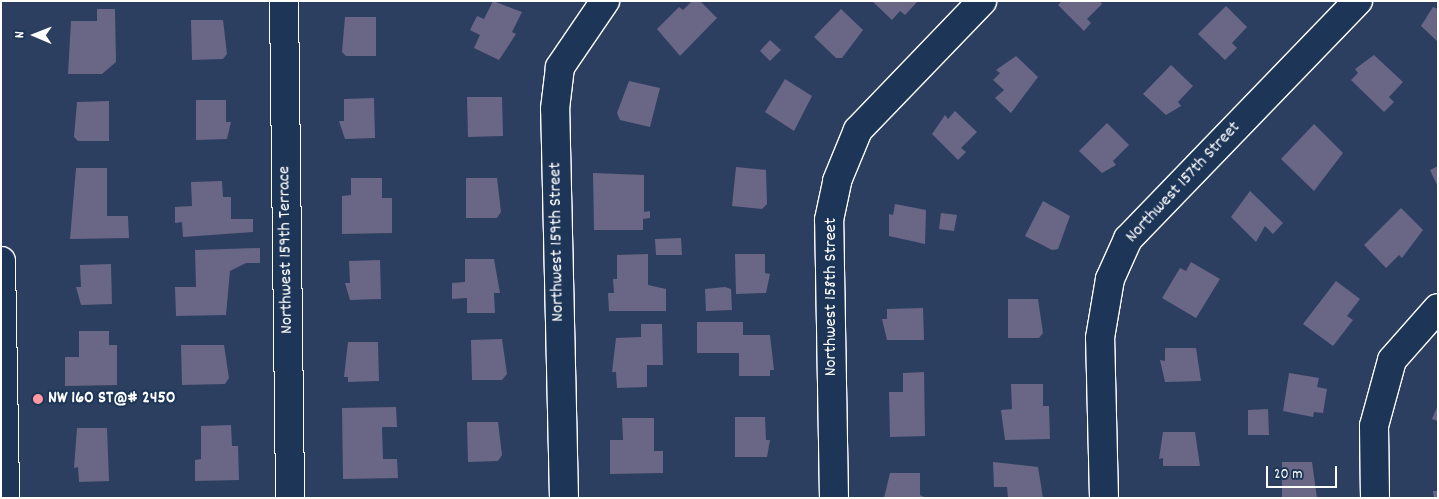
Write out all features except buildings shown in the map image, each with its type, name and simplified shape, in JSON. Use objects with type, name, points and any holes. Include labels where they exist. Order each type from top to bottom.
[{"type":"street","name":"Northwest 159th Terrace","points":[[284,1],[290,498]]},
{"type":"street","name":"Northwest 159th Street","points":[[564,498],[555,109],[560,67],[605,1]]},
{"type":"street","name":"Northwest 158th Street","points":[[834,498],[829,220],[837,181],[858,130],[982,1]]},
{"type":"street","name":"Northwest 157th Street","points":[[1104,498],[1100,338],[1110,279],[1128,239],[1358,1]]},
{"type":"street","points":[[1,261],[5,498]]},
{"type":"street","points":[[1375,498],[1374,426],[1392,360],[1438,308]]},
{"type":"place","name":"NW 160 ST@# 2450","points":[[38,399]]}]
